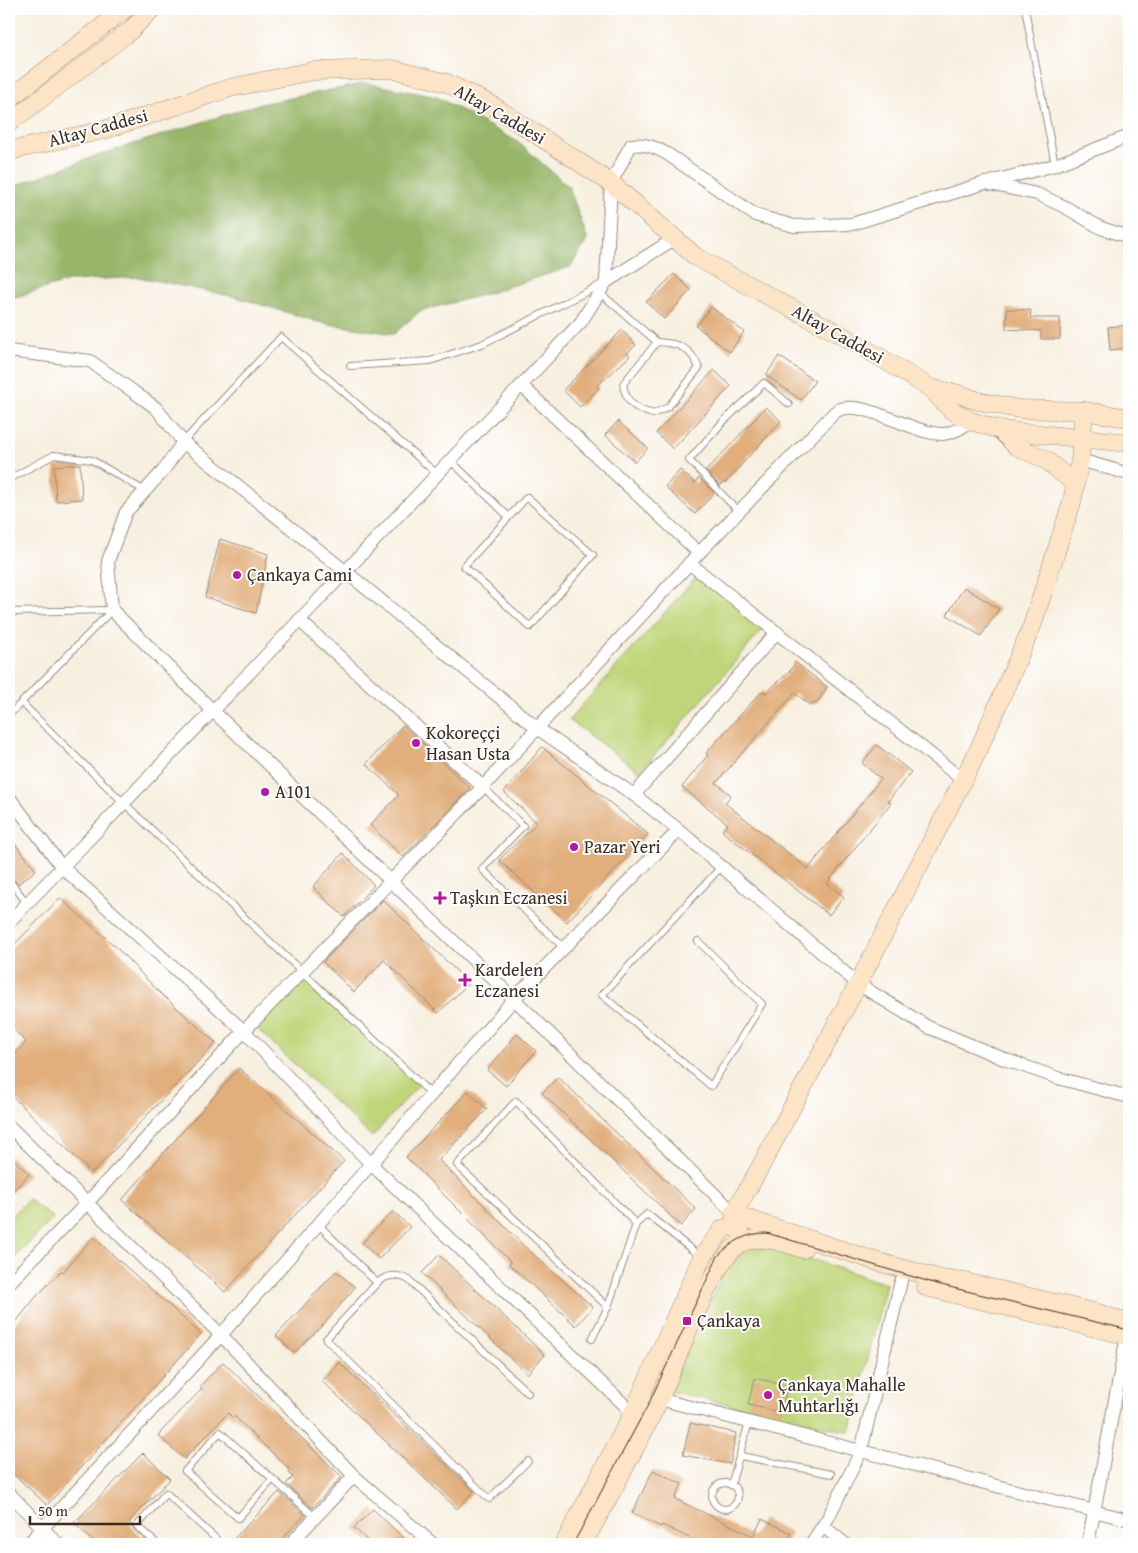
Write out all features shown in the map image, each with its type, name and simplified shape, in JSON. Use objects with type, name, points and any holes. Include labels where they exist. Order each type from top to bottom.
[{"type":"main road","points":[[9,99],[125,9]]},
{"type":"main road","points":[[9,123],[130,31],[152,9]]},
{"type":"main road","name":"Altay Caddesi","points":[[9,151],[104,130],[230,88],[312,71],[392,69],[447,83],[490,104],[611,183],[696,257],[858,344],[930,388],[952,410],[971,421],[1000,430],[1129,443]]},
{"type":"main road","name":"Altay Caddesi","points":[[930,388],[959,394],[978,401],[1019,409],[1084,411],[1129,418]]},
{"type":"main road","points":[[564,1544],[633,1413],[702,1257],[723,1229],[735,1218],[978,751],[1032,626],[1072,502],[1080,460],[1084,411]]},
{"type":"main road","points":[[1000,430],[1016,446],[1046,460],[1075,484]]},
{"type":"main road","points":[[735,1218],[742,1237],[747,1240]]},
{"type":"main road","points":[[735,1218],[748,1219],[878,1262],[941,1279],[965,1282],[1098,1313],[1129,1332]]},
{"type":"main road","points":[[583,1544],[660,1400],[697,1311],[720,1266],[736,1246],[747,1240],[763,1238],[791,1245],[901,1281],[1129,1332]]},
{"type":"street","points":[[603,287],[611,183],[631,145],[640,144],[654,147],[755,215],[794,226],[852,224],[985,183],[1055,165],[1129,136]]},
{"type":"street","points":[[985,183],[1037,194],[1065,207],[1101,228],[1129,237]]},
{"type":"street","points":[[9,922],[213,711],[581,322],[603,287],[674,239]]},
{"type":"street","points":[[9,351],[90,361],[156,408],[183,442],[537,728],[634,795],[680,830],[858,984],[928,1028],[1031,1068],[1129,1097]]},
{"type":"street","points":[[521,385],[699,553]]},
{"type":"street","points":[[9,1284],[87,1203],[244,1031],[483,787],[689,563],[840,408],[859,409],[929,432],[943,434],[955,431],[971,421]]},
{"type":"street","points":[[183,442],[163,471],[126,512],[108,561],[112,610],[213,711],[514,999],[735,1218]]},
{"type":"street","points":[[1080,460],[1129,474]]},
{"type":"street","points":[[689,563],[963,780]]},
{"type":"street","points":[[299,620],[483,787]]},
{"type":"street","points":[[634,795],[777,632]]},
{"type":"street","points":[[9,797],[62,867],[244,1031],[371,1164],[633,1413],[660,1400],[861,1450],[1095,1513],[1129,1520]]},
{"type":"street","points":[[28,1544],[221,1335],[514,999],[680,830]]},
{"type":"street","points":[[9,1126],[221,1335],[354,1476],[434,1544]]},
{"type":"street","points":[[811,1544],[823,1526],[861,1450],[901,1281]]},
{"type":"street","points":[[1088,1544],[1129,1332]]},
{"type":"street","points":[[290,1544],[354,1476]]},
{"type":"street","points":[[9,1493],[58,1544]]},
{"type":"street","points":[[823,1526],[845,1544]]},
{"type":"lane","points":[[1025,9],[1055,165]]},
{"type":"lane","points":[[350,366],[430,361],[482,344],[603,287],[658,342],[678,345],[693,354],[700,368],[668,407],[653,414],[637,409],[625,394],[623,384],[658,342]]},
{"type":"lane","points":[[183,442],[281,337],[437,474]]},
{"type":"lane","points":[[739,512],[689,460],[723,422],[764,383],[789,404]]},
{"type":"lane","points":[[9,479],[54,455],[92,460],[145,491]]},
{"type":"lane","points":[[450,460],[509,517]]},
{"type":"lane","points":[[527,497],[593,555],[530,627],[464,566],[509,517],[527,497]]},
{"type":"lane","points":[[9,612],[112,610]]},
{"type":"lane","points":[[9,715],[112,610]]},
{"type":"lane","points":[[22,703],[123,804],[303,970],[431,1094]]},
{"type":"lane","points":[[483,787],[523,826],[482,870],[564,948]]},
{"type":"lane","points":[[698,941],[762,1004],[711,1086],[602,995],[722,866]]},
{"type":"lane","points":[[9,880],[27,903]]},
{"type":"lane","points":[[608,1307],[457,1165],[516,1101],[636,1224]]},
{"type":"lane","points":[[592,1339],[608,1307],[636,1224],[647,1214],[702,1257]]},
{"type":"lane","points":[[318,1224],[377,1283]]},
{"type":"lane","points":[[528,1393],[410,1280],[392,1275],[377,1283],[326,1339],[489,1499],[528,1461]]},
{"type":"lane","points":[[731,1485],[741,1456],[749,1422]]},
{"type":"lane","points":[[273,1479],[238,1518],[185,1471],[220,1432],[273,1479],[315,1517]]},
{"type":"lane","points":[[741,1456],[831,1474]]},
{"type":"lane","points":[[721,1484],[731,1485],[737,1492],[736,1503],[728,1509],[718,1508],[712,1500],[713,1490],[721,1484]]},
{"type":"lane","points":[[157,1544],[137,1526],[166,1493],[216,1539],[212,1544]]},
{"type":"green space","points":[[366,83],[437,97],[518,142],[569,187],[588,240],[570,267],[486,294],[420,311],[394,334],[322,323],[236,297],[138,277],[69,281],[9,299],[9,188],[93,157],[256,105]]},
{"type":"green space","points":[[701,572],[765,627],[640,772],[569,720]]},
{"type":"green space","points":[[307,976],[421,1082],[372,1137],[256,1028]]},
{"type":"green space","points":[[28,1199],[53,1218],[9,1264],[9,1219]]},
{"type":"green space","points":[[748,1246],[781,1249],[886,1284],[850,1432],[669,1391],[726,1267]]},
{"type":"building","points":[[674,274],[691,290],[664,319],[646,302]]},
{"type":"building","points":[[711,307],[744,332],[730,352],[696,326]]},
{"type":"building","points":[[1007,309],[1031,310],[1030,318],[1060,318],[1060,339],[1041,339],[1041,331],[1006,329]]},
{"type":"building","points":[[1129,325],[1129,348],[1110,350],[1108,327]]},
{"type":"building","points":[[622,330],[636,345],[627,353],[630,356],[597,386],[599,388],[580,407],[563,390]]},
{"type":"building","points":[[779,356],[815,381],[801,400],[766,375]]},
{"type":"building","points":[[714,370],[731,386],[673,449],[656,433]]},
{"type":"building","points":[[766,407],[781,421],[725,483],[720,486],[706,471]]},
{"type":"building","points":[[618,421],[648,448],[635,462],[605,435]]},
{"type":"building","points":[[80,464],[82,499],[56,501],[54,466]]},
{"type":"building","points":[[680,470],[695,483],[699,478],[714,493],[695,514],[665,487]]},
{"type":"building","name":"Çankaya Cami","points":[[220,539],[268,554],[256,613],[205,597]]},
{"type":"building","points":[[964,587],[999,609],[981,636],[947,615]]},
{"type":"building","points":[[795,662],[827,687],[817,703],[810,705],[795,693],[716,783],[731,795],[725,803],[808,869],[881,779],[862,763],[877,745],[911,772],[888,801],[891,803],[827,883],[844,897],[829,915],[722,831],[728,824],[682,787],[708,755],[706,753],[762,691],[766,693],[791,670]]},
{"type":"building","points":[[403,725],[470,788],[403,857],[370,825],[399,795],[366,764]]},
{"type":"building","name":"Pazar Yeri","points":[[542,747],[648,834],[567,922],[499,860],[537,823],[504,792]]},
{"type":"building","points":[[16,845],[36,870],[18,884],[9,875],[9,850]]},
{"type":"building","points":[[343,853],[374,885],[344,917],[313,887]]},
{"type":"building","points":[[60,898],[116,947],[159,992],[216,1043],[92,1173],[9,1093],[9,1060],[26,1042],[9,1025],[9,950]]},
{"type":"building","points":[[383,900],[469,983],[438,1013],[384,960],[354,992],[323,962]]},
{"type":"building","points":[[517,1034],[536,1051],[506,1086],[487,1070]]},
{"type":"building","points":[[239,1068],[344,1161],[225,1292],[122,1200]]},
{"type":"building","points":[[558,1077],[696,1209],[681,1226],[542,1093]]},
{"type":"building","points":[[468,1091],[487,1109],[439,1160],[525,1247],[593,1307],[576,1326],[509,1264],[511,1262],[406,1157]]},
{"type":"building","points":[[9,1155],[29,1174],[9,1195]]},
{"type":"building","points":[[393,1211],[410,1227],[379,1259],[362,1243]]},
{"type":"building","points":[[93,1237],[201,1334],[47,1505],[9,1470],[9,1331],[35,1298],[61,1271],[63,1272]]},
{"type":"building","points":[[439,1255],[545,1355],[527,1374],[422,1273]]},
{"type":"building","points":[[336,1271],[355,1287],[327,1321],[294,1353],[276,1336]]},
{"type":"building","points":[[223,1362],[342,1477],[312,1508],[286,1484],[293,1477],[289,1473],[291,1471],[234,1416],[233,1418],[228,1413],[184,1459],[158,1435],[202,1389],[200,1386]]},
{"type":"building","points":[[339,1362],[474,1491],[457,1509],[322,1381]]},
{"type":"building","name":"Çankaya Mahalle Muhtarlığı","points":[[755,1378],[788,1386],[781,1412],[748,1405]]},
{"type":"building","points":[[690,1423],[736,1433],[730,1464],[683,1455]]},
{"type":"building","points":[[143,1453],[170,1479],[129,1522],[134,1530],[150,1544],[96,1544],[74,1523]]},
{"type":"building","points":[[653,1470],[682,1484],[675,1499],[753,1536],[762,1519],[791,1533],[786,1544],[702,1544],[632,1513]]},
{"type":"building","points":[[279,1492],[305,1515],[277,1544],[229,1544]]},
{"type":"building","points":[[373,1509],[410,1544],[371,1544],[354,1528]]},
{"type":"tram line","points":[[573,1544],[648,1405],[718,1256],[729,1246],[746,1236],[767,1233],[937,1284],[1129,1330]]},
{"type":"place","name":"Çankaya Cami","points":[[237,575]]},
{"type":"place","name":"Kokoreççi Hasan Usta","points":[[416,743]]},
{"type":"place","name":"A101","points":[[265,792]]},
{"type":"place","name":"Pazar Yeri","points":[[574,847]]},
{"type":"place","name":"Taşkın Eczanesi","points":[[440,898]]},
{"type":"place","name":"Kardelen Eczanesi","points":[[465,980]]},
{"type":"place","name":"Çankaya","points":[[687,1321]]},
{"type":"place","name":"Çankaya Mahalle Muhtarlığı","points":[[768,1395]]}]
